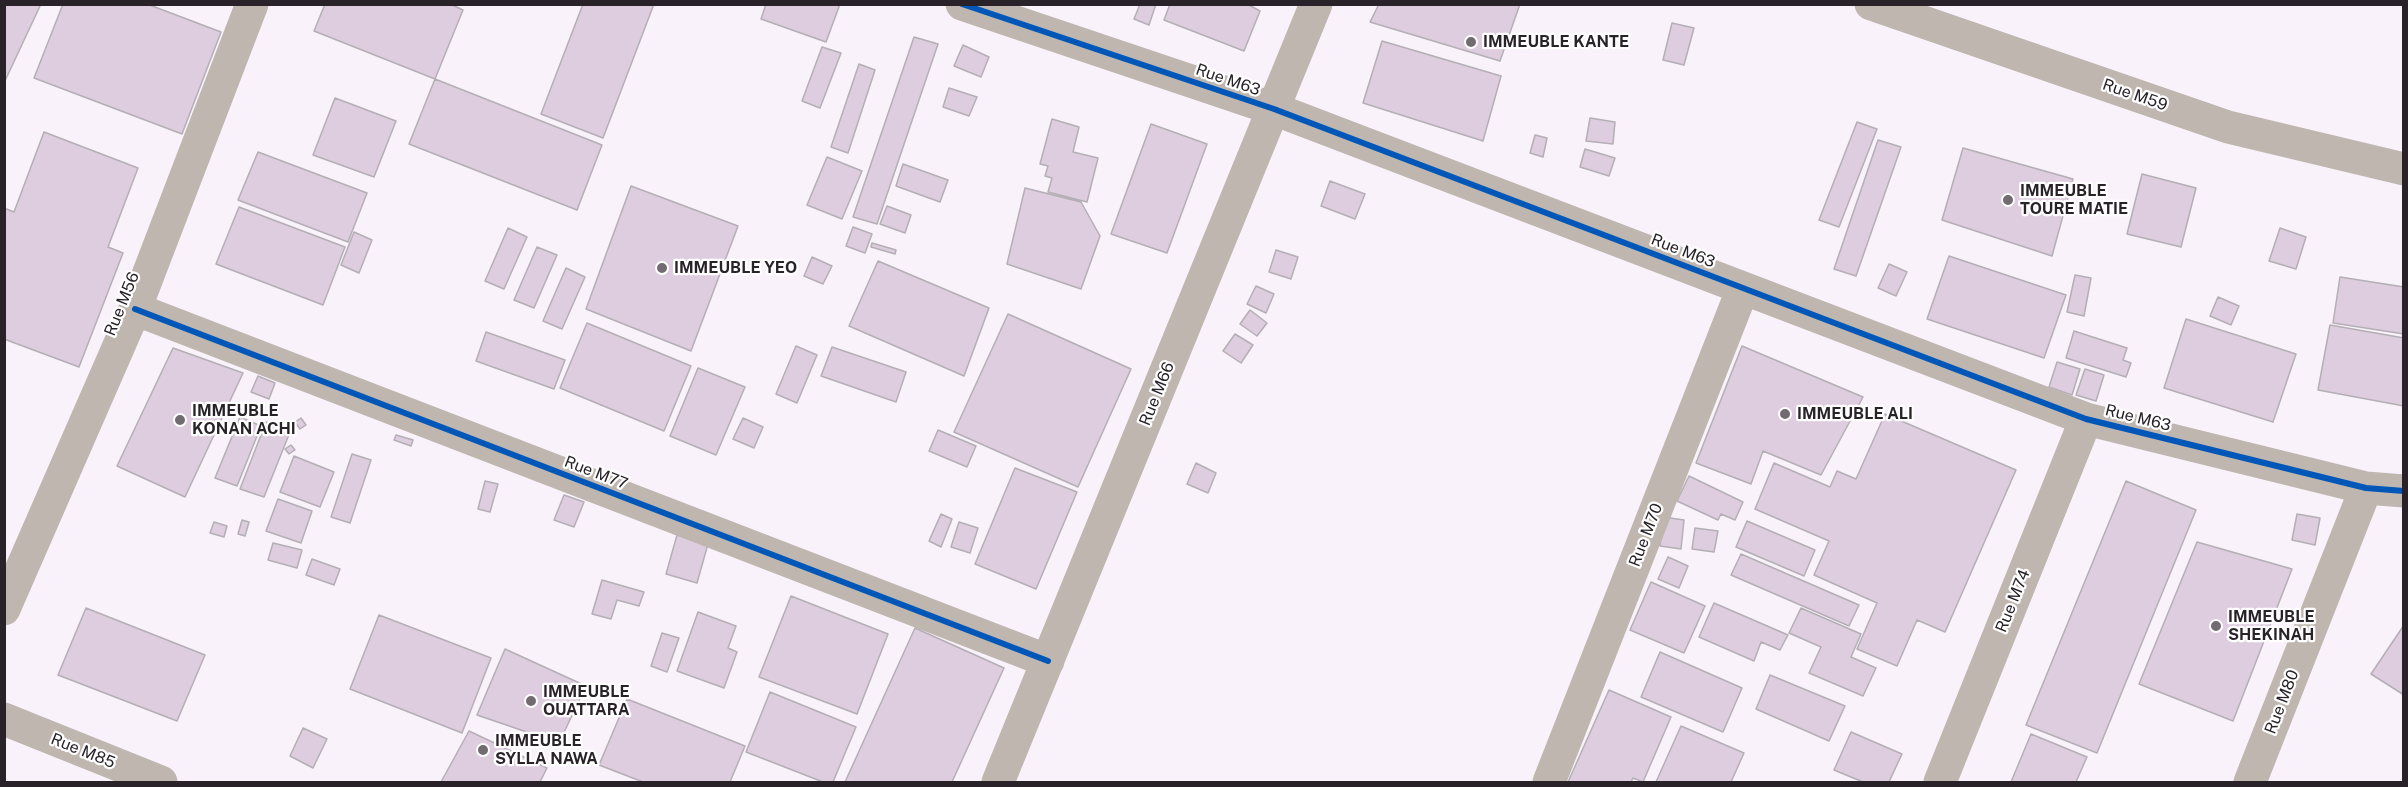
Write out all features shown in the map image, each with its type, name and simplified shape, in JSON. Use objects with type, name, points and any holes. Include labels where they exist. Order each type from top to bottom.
[{"type":"street","name":"Rue M56","points":[[4,609],[135,309],[252,4]]},
{"type":"street","name":"Rue M63","points":[[962,4],[1274,109],[2086,419],[2366,488],[2403,491]]},
{"type":"street","name":"Rue M66","points":[[999,783],[1316,4]]},
{"type":"street","name":"Rue M59","points":[[1871,4],[2228,127],[2403,169]]},
{"type":"street","name":"Rue M70","points":[[1549,783],[1743,288]]},
{"type":"street","name":"Rue M77","points":[[135,309],[1048,661]]},
{"type":"street","name":"Rue M74","points":[[1940,783],[2086,419]]},
{"type":"street","name":"Rue M80","points":[[2250,783],[2366,488]]},
{"type":"street","name":"Rue M85","points":[[4,719],[161,783]]},
{"type":"building","points":[[4,4],[41,4],[4,83]]},
{"type":"building","points":[[63,4],[147,4],[221,32],[182,134],[34,78]]},
{"type":"building","points":[[325,4],[450,4],[463,10],[435,79],[314,31]]},
{"type":"building","points":[[583,4],[654,4],[603,138],[541,114]]},
{"type":"building","points":[[766,4],[840,4],[826,42],[761,19]]},
{"type":"building","points":[[1140,4],[1156,4],[1149,25],[1134,19]]},
{"type":"building","points":[[1170,4],[1247,4],[1260,11],[1244,51],[1164,20]]},
{"type":"building","name":"IMMEUBLE KANTE","points":[[1379,4],[1520,4],[1500,61],[1370,22]]},
{"type":"building","points":[[1672,23],[1694,28],[1684,65],[1663,60]]},
{"type":"building","points":[[914,37],[938,44],[877,224],[853,217]]},
{"type":"building","points":[[1382,41],[1501,76],[1483,141],[1363,103]]},
{"type":"building","points":[[963,45],[989,57],[981,77],[954,66]]},
{"type":"building","points":[[822,47],[841,53],[820,108],[802,101]]},
{"type":"building","points":[[859,64],[875,70],[848,153],[831,147]]},
{"type":"building","points":[[435,79],[602,145],[577,210],[409,144]]},
{"type":"building","points":[[949,88],[977,97],[969,116],[943,107]]},
{"type":"building","points":[[335,98],[396,121],[374,177],[313,155]]},
{"type":"building","points":[[1590,118],[1615,122],[1613,144],[1586,141]]},
{"type":"building","points":[[1052,119],[1079,127],[1073,152],[1098,158],[1087,202],[1048,192],[1052,178],[1045,176],[1048,166],[1040,164]]},
{"type":"building","points":[[1857,122],[1877,129],[1839,227],[1819,220]]},
{"type":"building","points":[[1151,124],[1207,144],[1167,253],[1111,234]]},
{"type":"building","points":[[44,132],[138,168],[108,247],[123,253],[79,367],[4,339],[4,208],[14,212]]},
{"type":"building","points":[[1535,135],[1547,138],[1543,157],[1530,153]]},
{"type":"building","points":[[1878,140],[1901,147],[1856,276],[1834,269]]},
{"type":"building","name":"IMMEUBLE TOURE MATIE","points":[[1963,148],[2073,179],[2052,256],[1942,220]]},
{"type":"building","points":[[1585,149],[1615,158],[1609,176],[1580,167]]},
{"type":"building","points":[[258,152],[367,193],[348,242],[238,200]]},
{"type":"building","points":[[827,157],[862,171],[842,219],[807,205]]},
{"type":"building","points":[[903,164],[948,180],[940,202],[896,186]]},
{"type":"building","points":[[2142,174],[2196,188],[2181,247],[2127,234]]},
{"type":"building","points":[[1330,181],[1365,194],[1355,219],[1321,206]]},
{"type":"building","name":"IMMEUBLE YEO","points":[[631,186],[738,226],[691,351],[586,309]]},
{"type":"building","points":[[1025,188],[1081,202],[1100,236],[1081,289],[1007,264]]},
{"type":"building","points":[[887,206],[911,215],[905,233],[880,224]]},
{"type":"building","points":[[239,207],[345,247],[323,305],[216,264]]},
{"type":"building","points":[[853,227],[872,234],[865,253],[846,246]]},
{"type":"building","points":[[508,228],[527,237],[504,289],[485,281]]},
{"type":"building","points":[[2280,228],[2306,237],[2296,269],[2269,261]]},
{"type":"building","points":[[354,232],[372,240],[359,273],[341,265]]},
{"type":"building","points":[[872,243],[896,250],[895,254],[871,247]]},
{"type":"building","points":[[537,247],[557,255],[534,308],[514,300]]},
{"type":"building","points":[[1276,250],[1298,257],[1291,279],[1269,272]]},
{"type":"building","points":[[1949,256],[2066,295],[2044,358],[1927,319]]},
{"type":"building","points":[[812,257],[832,266],[823,284],[804,276]]},
{"type":"building","points":[[878,261],[989,308],[964,376],[849,326]]},
{"type":"building","points":[[1889,264],[1907,272],[1896,296],[1878,288]]},
{"type":"building","points":[[566,268],[585,277],[562,329],[543,321]]},
{"type":"building","points":[[2075,275],[2091,278],[2084,316],[2067,312]]},
{"type":"building","points":[[2340,277],[2404,287],[2404,334],[2333,323]]},
{"type":"building","points":[[1256,286],[1274,294],[1266,313],[1247,304]]},
{"type":"building","points":[[2218,297],[2239,306],[2231,325],[2210,316]]},
{"type":"building","points":[[1250,310],[1267,323],[1257,336],[1240,324]]},
{"type":"building","points":[[1008,314],[1131,369],[1078,487],[954,432]]},
{"type":"building","points":[[2186,319],[2296,354],[2273,422],[2164,388]]},
{"type":"building","points":[[587,323],[691,366],[664,431],[560,388]]},
{"type":"building","points":[[2330,325],[2404,338],[2404,406],[2318,390]]},
{"type":"building","points":[[2074,331],[2127,348],[2123,360],[2131,363],[2126,377],[2066,358]]},
{"type":"building","points":[[486,332],[565,360],[554,389],[476,361]]},
{"type":"building","points":[[1235,334],[1253,345],[1241,363],[1223,351]]},
{"type":"building","points":[[796,346],[817,355],[797,403],[776,394]]},
{"type":"building","name":"IMMEUBLE ALI","points":[[1742,346],[1863,397],[1821,475],[1763,451],[1751,484],[1696,463]]},
{"type":"building","points":[[832,347],[906,372],[896,402],[821,376]]},
{"type":"building","name":"IMMEUBLE KONAN ACHI","points":[[173,348],[243,373],[185,497],[117,466]]},
{"type":"building","points":[[2057,362],[2080,369],[2072,395],[2049,387]]},
{"type":"building","points":[[698,368],[745,387],[716,455],[670,436]]},
{"type":"building","points":[[2085,369],[2104,375],[2096,401],[2076,395]]},
{"type":"building","points":[[258,376],[275,383],[269,399],[251,392]]},
{"type":"building","points":[[1885,414],[2016,470],[1945,632],[1917,620],[1897,666],[1857,649],[1877,603],[1814,575],[1829,541],[1755,509],[1774,463],[1830,487],[1837,471],[1856,479]]},
{"type":"building","points":[[240,417],[261,426],[237,486],[215,478]]},
{"type":"building","points":[[301,418],[306,425],[300,429],[295,422]]},
{"type":"building","points":[[743,418],[763,427],[754,448],[733,439]]},
{"type":"building","points":[[266,422],[290,432],[264,497],[240,489]]},
{"type":"building","points":[[938,430],[976,446],[967,467],[929,451]]},
{"type":"building","points":[[396,435],[413,440],[411,446],[394,440]]},
{"type":"building","points":[[291,445],[295,450],[289,454],[285,449]]},
{"type":"building","points":[[352,454],[371,460],[350,523],[331,517]]},
{"type":"building","points":[[294,456],[334,472],[320,507],[280,492]]},
{"type":"building","points":[[1196,463],[1216,473],[1208,493],[1187,484]]},
{"type":"building","points":[[1015,468],[1077,492],[1036,589],[975,564]]},
{"type":"building","points":[[1689,476],[1743,502],[1735,520],[1721,514],[1718,520],[1677,501]]},
{"type":"building","points":[[485,481],[498,484],[490,512],[478,509]]},
{"type":"building","points":[[2126,481],[2196,510],[2097,753],[2026,725]]},
{"type":"building","points":[[564,495],[584,502],[574,527],[554,520]]},
{"type":"building","points":[[278,499],[312,511],[301,543],[266,531]]},
{"type":"building","points":[[941,514],[952,519],[941,547],[929,541]]},
{"type":"building","points":[[2297,514],[2320,518],[2315,545],[2292,540]]},
{"type":"building","points":[[1663,517],[1684,520],[1681,549],[1660,546]]},
{"type":"building","points":[[242,520],[249,522],[245,536],[238,534]]},
{"type":"building","points":[[1747,521],[1815,550],[1804,576],[1736,547]]},
{"type":"building","points":[[214,522],[227,526],[224,537],[210,533]]},
{"type":"building","points":[[959,522],[978,528],[970,553],[951,547]]},
{"type":"building","points":[[1695,528],[1718,531],[1714,552],[1692,549]]},
{"type":"building","points":[[677,535],[708,544],[697,583],[666,574]]},
{"type":"building","name":"IMMEUBLE SHEKINAH","points":[[2197,542],[2292,569],[2233,721],[2139,684]]},
{"type":"building","points":[[273,543],[302,550],[297,568],[268,560]]},
{"type":"building","points":[[1741,554],[1859,605],[1849,626],[1731,575]]},
{"type":"building","points":[[1668,557],[1688,566],[1679,588],[1658,579]]},
{"type":"building","points":[[312,559],[340,569],[334,585],[306,575]]},
{"type":"building","points":[[602,580],[644,592],[639,606],[617,600],[611,619],[592,614]]},
{"type":"building","points":[[1651,582],[1705,606],[1684,653],[1630,630]]},
{"type":"building","points":[[791,596],[888,634],[857,714],[759,677]]},
{"type":"building","points":[[1714,603],[1788,635],[1780,650],[1761,642],[1754,661],[1699,637]]},
{"type":"building","points":[[86,608],[205,655],[177,721],[58,675]]},
{"type":"building","points":[[1801,608],[1861,634],[1851,657],[1876,668],[1863,696],[1809,673],[1821,647],[1789,633]]},
{"type":"building","points":[[698,612],[736,626],[728,648],[737,652],[724,688],[677,671]]},
{"type":"building","points":[[379,615],[491,658],[462,733],[350,689]]},
{"type":"building","points":[[2404,625],[2404,695],[2371,674]]},
{"type":"building","points":[[915,628],[1004,668],[952,782],[845,782]]},
{"type":"building","points":[[662,633],[679,638],[667,672],[651,666]]},
{"type":"building","name":"IMMEUBLE OUATTARA","points":[[505,649],[586,686],[559,743],[477,715]]},
{"type":"building","points":[[1660,652],[1742,688],[1723,732],[1641,697]]},
{"type":"building","points":[[1770,675],[1845,706],[1829,741],[1756,709]]},
{"type":"building","points":[[1609,690],[1671,717],[1643,782],[1633,778],[1631,782],[1568,782]]},
{"type":"building","points":[[770,692],[856,727],[833,782],[823,782],[746,752]]},
{"type":"building","points":[[627,699],[745,746],[730,782],[643,782],[599,765]]},
{"type":"building","points":[[1681,726],[1744,753],[1731,782],[1656,782]]},
{"type":"building","points":[[303,728],[327,739],[313,768],[290,756]]},
{"type":"building","name":"IMMEUBLE SYLLA NAWA","points":[[469,731],[547,768],[540,782],[441,782]]},
{"type":"building","points":[[1851,732],[1902,754],[1889,782],[1863,782],[1834,770]]},
{"type":"building","points":[[2031,734],[2087,757],[2076,782],[2011,782]]},
{"type":"cycle path","points":[[962,4],[1274,109],[2086,419],[2366,488],[2404,491]]},
{"type":"cycle path","points":[[135,309],[1048,661]]},
{"type":"place","name":"IMMEUBLE KANTE","points":[[1471,42]]},
{"type":"place","name":"IMMEUBLE TOURE MATIE","points":[[2008,200]]},
{"type":"place","name":"IMMEUBLE YEO","points":[[662,268]]},
{"type":"place","name":"IMMEUBLE ALI","points":[[1785,414]]},
{"type":"place","name":"IMMEUBLE KONAN ACHI","points":[[180,420]]},
{"type":"place","name":"IMMEUBLE SHEKINAH","points":[[2216,626]]},
{"type":"place","name":"IMMEUBLE OUATTARA","points":[[531,701]]},
{"type":"place","name":"IMMEUBLE SYLLA NAWA","points":[[483,750]]}]
